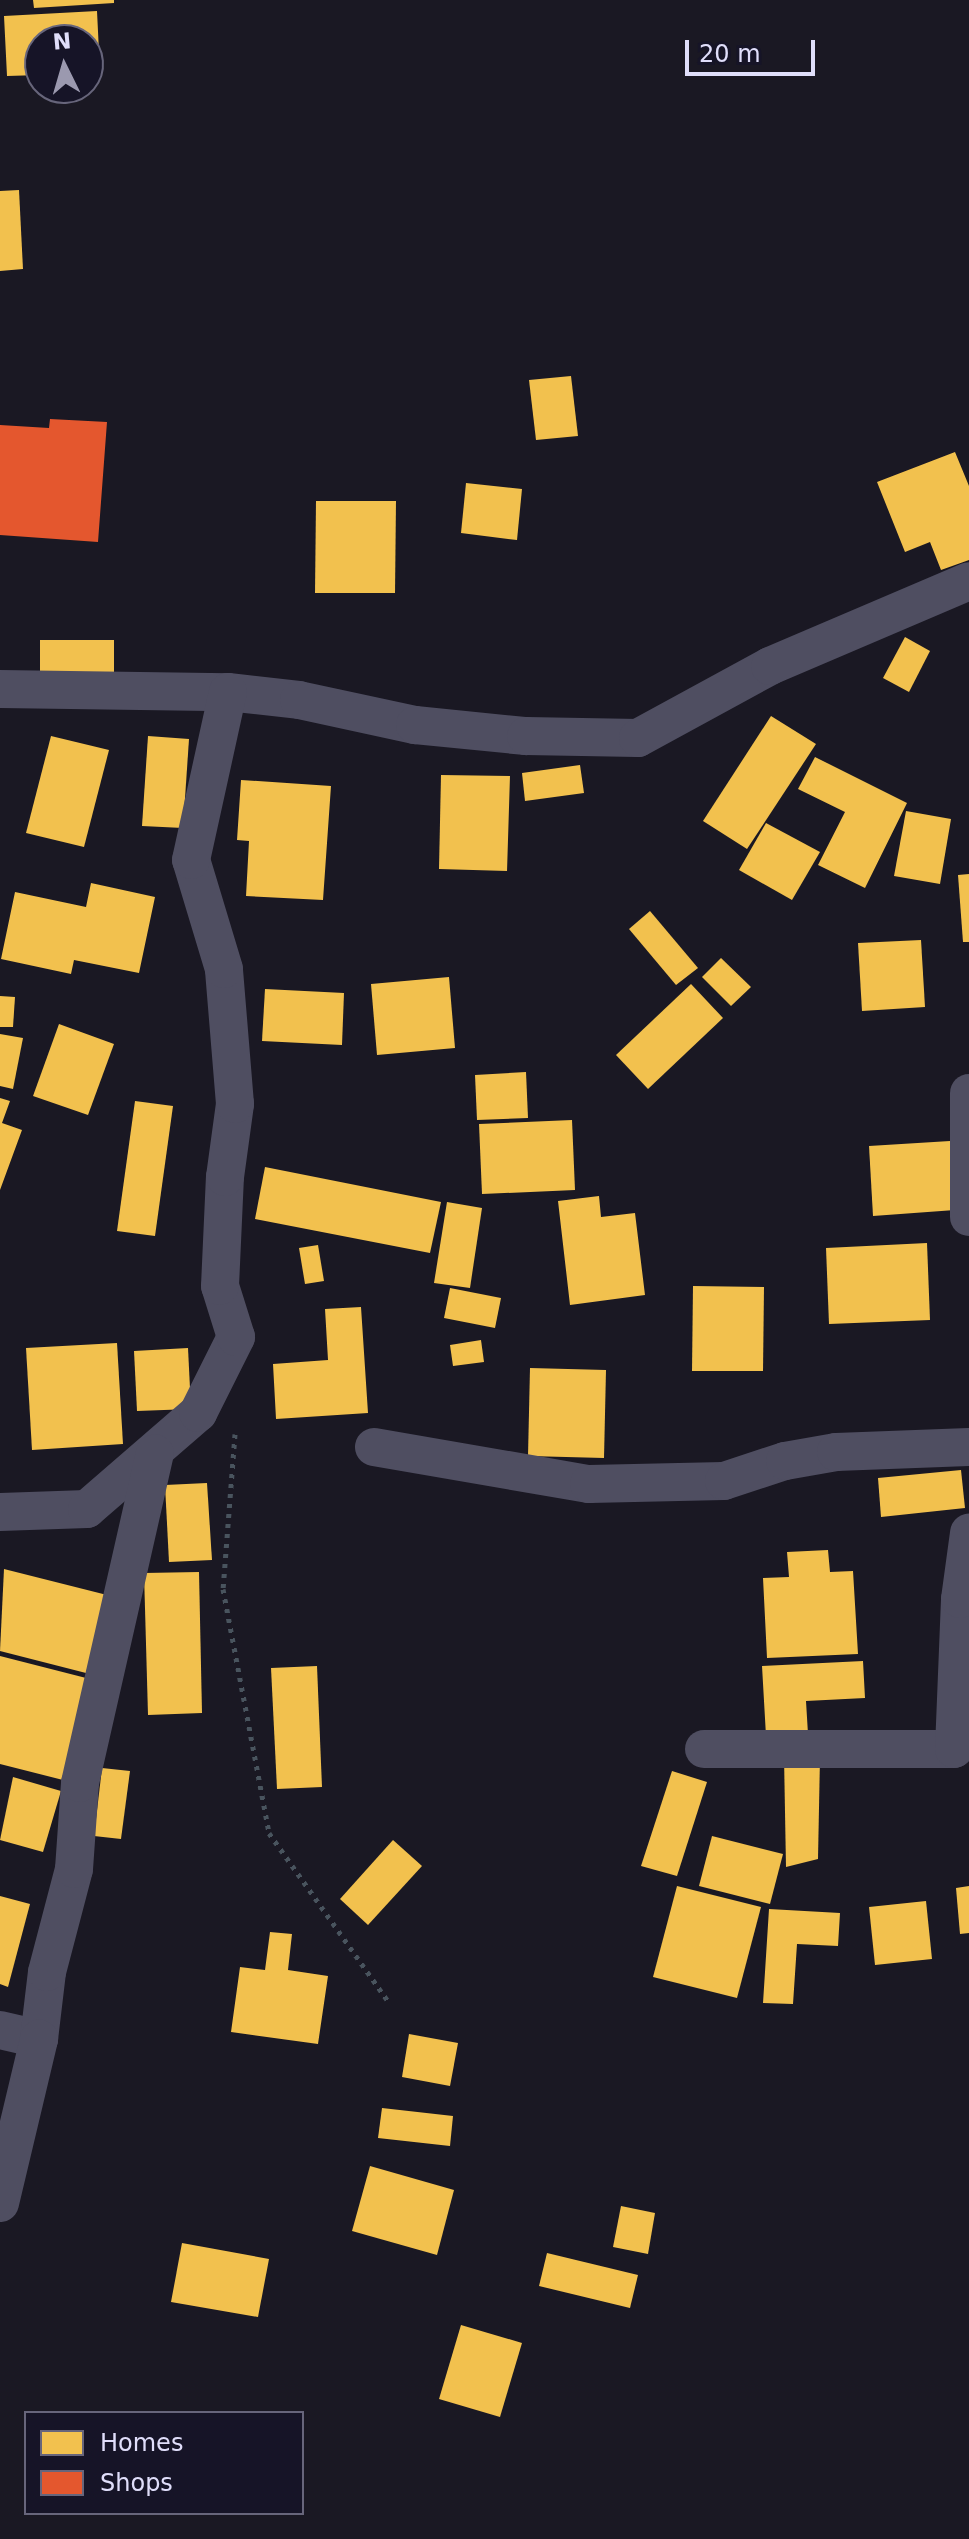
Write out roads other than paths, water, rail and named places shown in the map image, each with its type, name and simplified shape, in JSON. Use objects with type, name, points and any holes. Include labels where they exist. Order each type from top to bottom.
[{"type":"street","points":[[0,689],[228,692],[299,700],[415,725],[526,736],[638,738],[770,666],[969,581]]},
{"type":"street","points":[[0,1512],[87,1509],[198,1413],[236,1337],[220,1286],[225,1177],[235,1104],[224,969],[191,860],[228,692]]},
{"type":"street","points":[[969,1093],[969,1217]]},
{"type":"street","points":[[374,1447],[589,1484],[724,1481],[785,1461],[836,1452],[969,1447]]},
{"type":"street","points":[[0,2203],[39,2039],[47,1972],[74,1869],[80,1783],[155,1453]]},
{"type":"street","points":[[704,1749],[954,1749],[960,1599],[969,1533]]},
{"type":"street","points":[[0,2030],[39,2039]]}]
